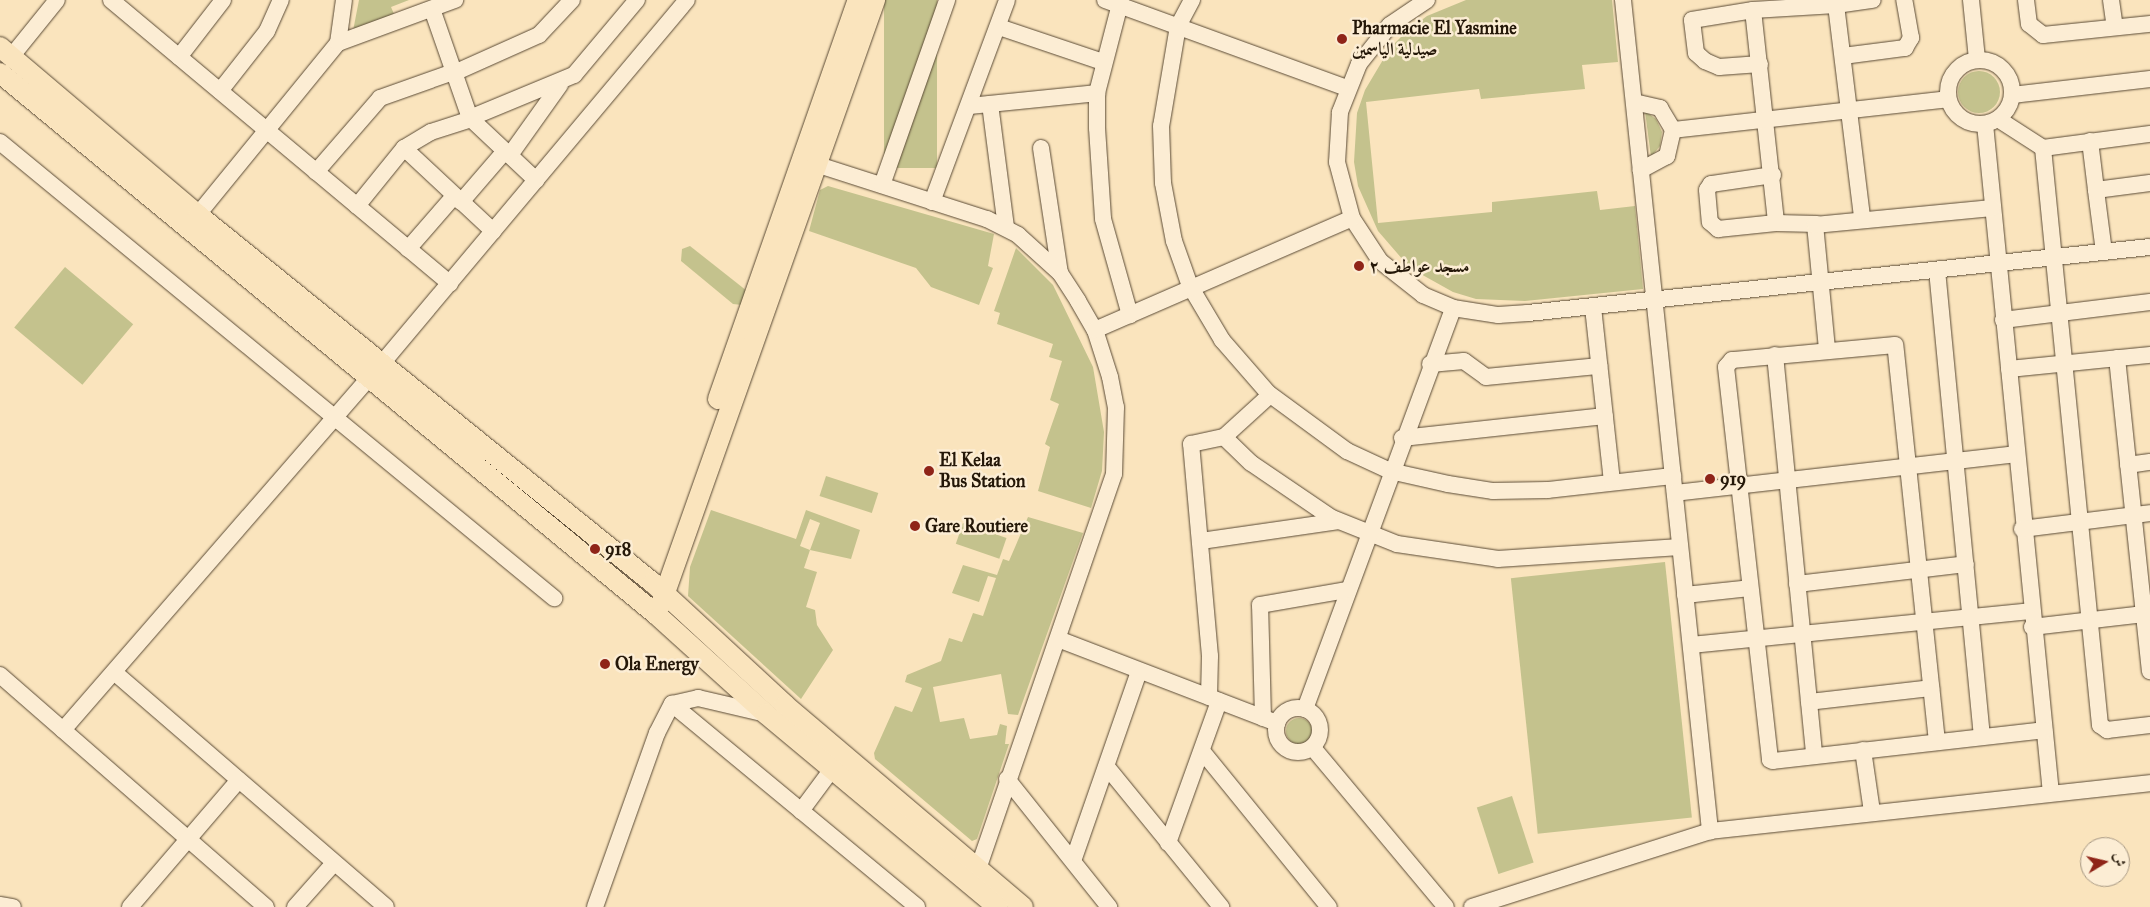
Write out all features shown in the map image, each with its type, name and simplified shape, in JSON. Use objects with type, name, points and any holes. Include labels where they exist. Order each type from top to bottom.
[{"type":"main road","points":[[650,609],[807,161],[858,0]]},
{"type":"main road","points":[[807,161],[875,0]]},
{"type":"main road","points":[[4,59],[193,222],[368,379],[650,609],[766,714],[838,762],[978,868],[1023,907]]},
{"type":"main road","points":[[193,222],[384,361],[658,588],[785,706],[838,762],[998,907]]},
{"type":"street","points":[[4,59],[56,0]]},
{"type":"street","points":[[112,0],[450,284]]},
{"type":"street","points":[[179,57],[223,0]]},
{"type":"street","points":[[220,92],[267,31],[282,0]]},
{"type":"street","points":[[338,43],[344,0]]},
{"type":"street","points":[[193,222],[338,43],[455,0]]},
{"type":"street","points":[[316,172],[380,98],[454,73],[539,35],[572,0]]},
{"type":"street","points":[[357,206],[404,148],[431,132],[560,85],[574,75],[637,0]]},
{"type":"street","points":[[384,361],[687,0]]},
{"type":"street","points":[[882,185],[946,0]]},
{"type":"street","points":[[932,202],[970,106],[1007,0]]},
{"type":"street","points":[[1192,0],[1178,26],[1161,126],[1163,184],[1174,241],[1190,286],[1222,340],[1270,396],[1347,451],[1390,471],[1494,491],[1673,476]]},
{"type":"street","points":[[1427,0],[1390,24],[1373,43],[1347,88],[1339,120],[1337,162],[1352,218],[1380,261],[1399,278],[1453,308],[1498,315],[1593,307],[2150,247]]},
{"type":"street","points":[[1624,0],[1710,832]]},
{"type":"street","points":[[1760,64],[1719,67],[1705,61],[1696,53],[1691,26],[1697,18],[1790,4],[1836,6],[1873,0]]},
{"type":"street","points":[[1843,56],[1905,48],[1911,38],[1904,0]]},
{"type":"street","points":[[1971,0],[1977,59]]},
{"type":"street","points":[[2026,0],[2029,24],[2043,35],[2150,24]]},
{"type":"street","points":[[2111,0],[2116,27]]},
{"type":"street","points":[[1130,315],[1103,219],[1097,93],[1115,2],[1347,88]]},
{"type":"street","points":[[1836,6],[1862,218]]},
{"type":"street","points":[[432,9],[470,119],[536,180]]},
{"type":"street","points":[[1754,10],[1768,120],[1776,223]]},
{"type":"street","points":[[999,27],[1103,62]]},
{"type":"street","points":[[1977,59],[2003,69],[2012,95]]},
{"type":"street","points":[[1977,59],[1954,73],[1948,99],[1956,113],[1969,122],[1991,122],[2043,148],[2150,134]]},
{"type":"street","points":[[2051,793],[2031,619],[2009,369],[1992,208],[1991,122],[2012,95],[2150,79]]},
{"type":"street","points":[[408,249],[507,153],[560,85]]},
{"type":"street","points":[[970,106],[1097,93]]},
{"type":"street","points":[[1673,130],[1948,99]]},
{"type":"street","points":[[1634,102],[1660,108],[1673,130],[1667,156],[1641,170]]},
{"type":"street","points":[[990,104],[1006,228]]},
{"type":"street","points":[[2090,141],[2104,252]]},
{"type":"street","points":[[0,142],[554,598]]},
{"type":"street","points":[[404,148],[493,231]]},
{"type":"street","points":[[1041,148],[1060,273]]},
{"type":"street","points":[[2043,148],[2100,725],[2107,730],[2150,725]]},
{"type":"street","points":[[807,161],[1006,228],[1060,273],[1095,330],[1116,406],[1114,474],[1058,639],[1007,779],[978,868]]},
{"type":"street","points":[[1773,175],[1711,184],[1709,214],[1718,229],[1776,223],[1818,224],[1862,218],[1992,208]]},
{"type":"street","points":[[2096,190],[2150,183]]},
{"type":"street","points":[[1095,330],[1190,286],[1352,218]]},
{"type":"street","points":[[1818,224],[1814,228],[1828,349]]},
{"type":"street","points":[[1937,270],[1972,616],[1982,737]]},
{"type":"street","points":[[2003,320],[2150,302]]},
{"type":"street","points":[[1593,307],[1612,482]]},
{"type":"street","points":[[1305,709],[1402,438],[1453,308]]},
{"type":"street","points":[[1937,742],[1895,345],[1828,349],[1732,360],[1726,367],[1768,758],[1773,761],[2044,730]]},
{"type":"street","points":[[1775,355],[1814,755]]},
{"type":"street","points":[[2009,369],[2150,355]]},
{"type":"street","points":[[2117,358],[2128,465],[2142,513],[2144,614],[2150,671]]},
{"type":"street","points":[[1430,364],[1464,361],[1486,377],[1599,366]]},
{"type":"street","points":[[63,730],[368,379]]},
{"type":"street","points":[[1168,843],[1202,751],[1214,699],[1191,444],[1224,437],[1270,396]]},
{"type":"street","points":[[1402,438],[1604,416]]},
{"type":"street","points":[[1224,437],[1251,463],[1339,521],[1397,544],[1447,555],[1498,559],[1680,547]]},
{"type":"street","points":[[1675,493],[2016,454]]},
{"type":"street","points":[[2128,465],[2150,462]]},
{"type":"street","points":[[2022,529],[2142,513]]},
{"type":"street","points":[[1201,541],[1339,521]]},
{"type":"street","points":[[1797,584],[1966,564]]},
{"type":"street","points":[[1686,595],[1750,588]]},
{"type":"street","points":[[1270,721],[1291,709],[1305,709],[1316,717],[1321,729],[1313,748],[1300,753],[1286,749],[1277,738],[1270,721],[1260,605],[1347,590]]},
{"type":"street","points":[[1690,645],[1972,616],[2090,620],[2144,614]]},
{"type":"street","points":[[1058,639],[1270,721]]},
{"type":"street","points":[[1072,861],[1107,767],[1139,671]]},
{"type":"street","points":[[114,672],[386,907]]},
{"type":"street","points":[[0,675],[266,907]]},
{"type":"street","points":[[1809,702],[1931,688]]},
{"type":"street","points":[[672,704],[698,698],[766,714],[785,706]]},
{"type":"street","points":[[672,704],[917,907]]},
{"type":"street","points":[[595,907],[654,740],[672,704]]},
{"type":"street","points":[[1313,748],[1446,907]]},
{"type":"street","points":[[1863,750],[1872,812]]},
{"type":"street","points":[[1202,751],[1329,907]]},
{"type":"street","points":[[801,811],[838,762]]},
{"type":"street","points":[[1107,767],[1221,907]]},
{"type":"street","points":[[1007,779],[1109,907]]},
{"type":"street","points":[[130,907],[239,780]]},
{"type":"street","points":[[1472,907],[1710,832],[1872,812],[2150,783]]},
{"type":"street","points":[[294,907],[334,863]]},
{"type":"street","points":[[0,905],[13,907]]},
{"type":"shaded area","points":[[359,0],[409,0],[391,7],[394,14],[353,31]]},
{"type":"shaded area","points":[[884,0],[937,0],[937,168],[884,168]]},
{"type":"shaded area","points":[[1466,0],[1612,0],[1618,62],[1582,65],[1585,89],[1481,99],[1479,89],[1366,102],[1378,223],[1492,212],[1492,202],[1597,191],[1600,210],[1635,206],[1643,289],[1525,301],[1476,299],[1453,292],[1410,268],[1378,231],[1358,186],[1354,162],[1357,113],[1365,90],[1390,48],[1407,31],[1427,16]]},
{"type":"shaded area","points":[[1983,71],[1991,74],[1997,80],[2000,92],[1997,104],[1991,110],[1975,113],[1967,110],[1961,104],[1958,88],[1961,80],[1967,74]]},
{"type":"shaded area","points":[[1645,111],[1656,119],[1662,132],[1660,146],[1651,157]]},
{"type":"shaded area","points":[[828,186],[994,234],[988,266],[993,268],[979,305],[931,287],[916,268],[809,231],[820,190]]},
{"type":"shaded area","points":[[690,246],[747,291],[742,305],[733,304],[681,261],[682,249]]},
{"type":"shaded area","points":[[1016,248],[1053,285],[1093,367],[1104,432],[1102,471],[1091,508],[1038,491],[1050,447],[1045,444],[1059,404],[1050,400],[1062,361],[1049,357],[1053,344],[997,324],[1000,313],[994,311]]},
{"type":"shaded area","points":[[65,267],[133,324],[82,385],[14,328]]},
{"type":"shaded area","points":[[826,476],[878,493],[872,513],[820,496]]},
{"type":"shaded area","points":[[711,510],[796,539],[806,510],[860,530],[851,559],[810,550],[804,568],[817,572],[806,607],[815,610],[817,625],[833,650],[801,699],[688,596],[690,567]],"holes":[[[810,519],[820,523],[810,550],[800,546]]]},
{"type":"shaded area","points":[[1028,517],[1083,533],[1018,715],[1008,714],[1001,674],[933,687],[940,722],[964,718],[970,739],[997,735],[1000,724],[1007,726],[1005,744],[1009,744],[977,839],[972,841],[875,759],[874,753],[895,706],[912,712],[922,688],[905,682],[907,675],[941,661],[949,638],[962,642],[973,613],[983,616],[996,578],[988,576],[979,602],[952,593],[963,565],[997,575],[1003,559],[1009,561]]},
{"type":"shaded area","points":[[963,523],[1006,538],[999,559],[956,544]]},
{"type":"shaded area","points":[[1665,562],[1692,818],[1538,834],[1511,578]]},
{"type":"shaded area","points":[[1299,718],[1308,722],[1312,731],[1308,740],[1299,744],[1290,740],[1286,731],[1290,722]]},
{"type":"shaded area","points":[[1512,796],[1534,863],[1498,874],[1477,807]]},
{"type":"place","name":"Pharmacie El Yasmine صيدلية الياسمين","points":[[1342,39]]},
{"type":"place","name":"مسجد عواطف ٢","points":[[1359,266]]},
{"type":"place","name":"El Kelaa Bus Station","points":[[929,471]]},
{"type":"place","name":"919","points":[[1710,479]]},
{"type":"place","name":"Gare Routiere","points":[[915,526]]},
{"type":"place","name":"918","points":[[595,549]]},
{"type":"place","name":"Ola Energy","points":[[605,664]]}]
